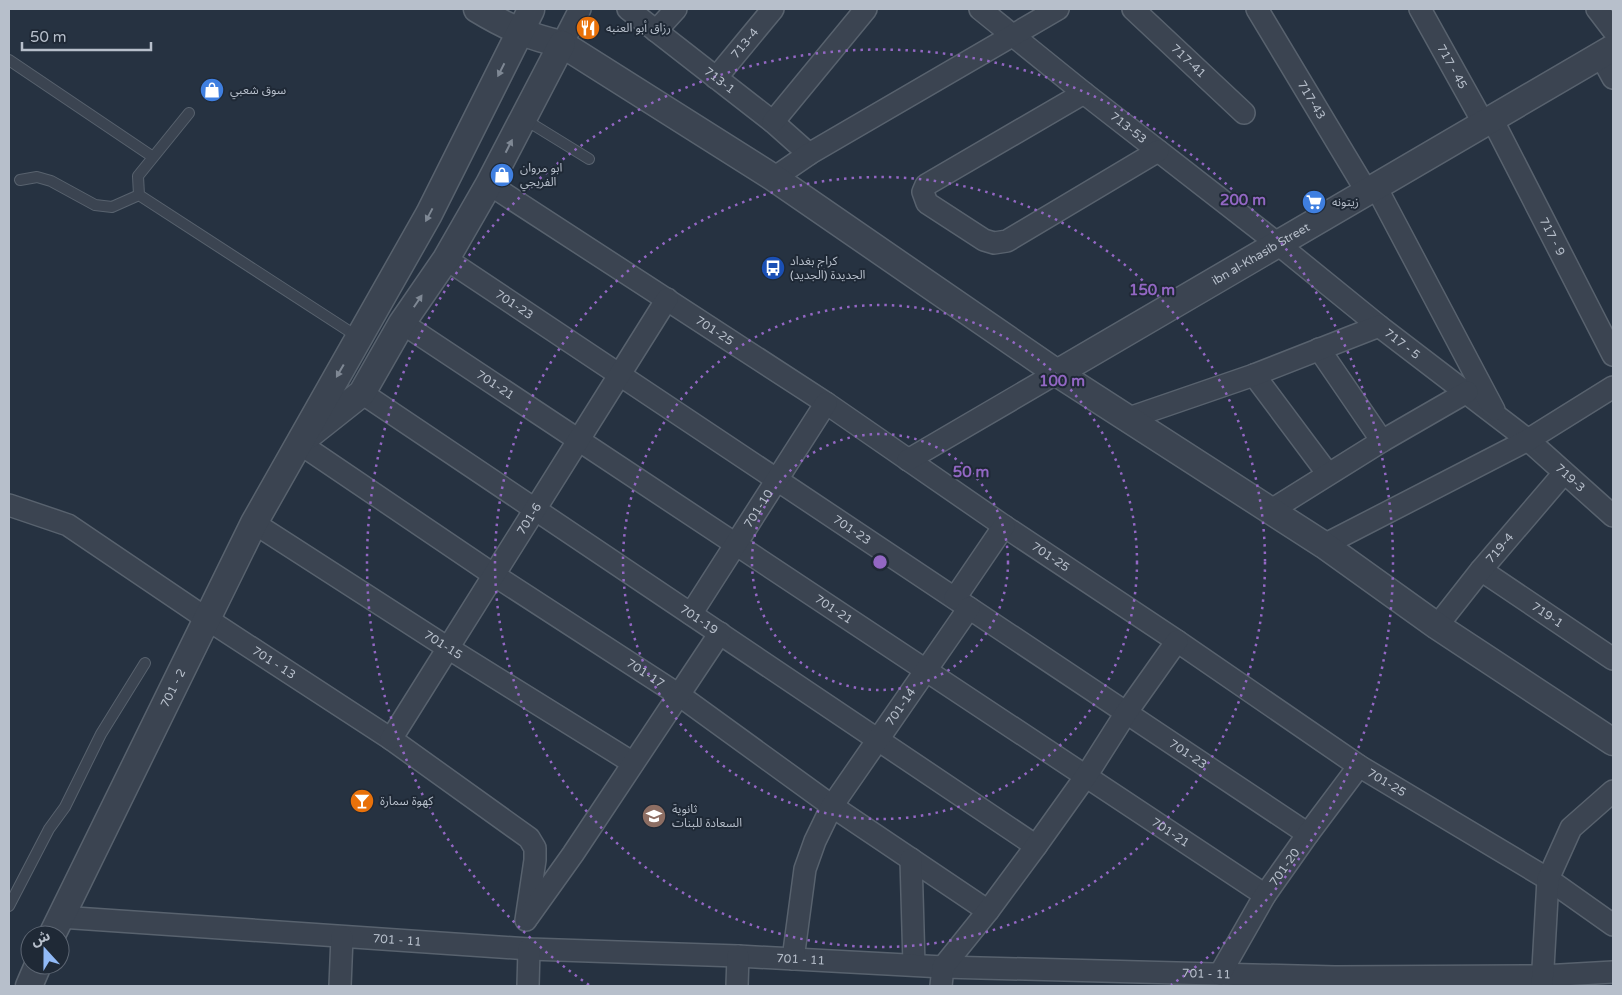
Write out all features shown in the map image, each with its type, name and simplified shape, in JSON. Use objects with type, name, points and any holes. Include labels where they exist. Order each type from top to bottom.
[{"type":"street","points":[[477,9],[498,22],[528,15],[541,39],[562,44],[774,178],[1057,373],[1324,545],[1437,626],[1613,742]]},
{"type":"street","points":[[299,444],[362,393],[402,323],[446,258],[489,184],[580,9]]},
{"type":"street","name":"713-1","points":[[628,9],[773,122],[809,154]]},
{"type":"street","points":[[656,31],[676,9]]},
{"type":"street","name":"713-4","points":[[716,78],[773,9]]},
{"type":"street","name":"713-53","points":[[980,9],[1158,152],[1278,244]]},
{"type":"street","points":[[774,178],[809,154],[1058,9]]},
{"type":"street","name":"717-41","points":[[1133,9],[1244,113]]},
{"type":"street","name":"717-43","points":[[1257,9],[1371,190],[1498,417]]},
{"type":"street","name":"717 - 45","points":[[1420,9],[1488,122]]},
{"type":"street","points":[[1597,9],[1613,30]]},
{"type":"street","points":[[773,122],[855,12]]},
{"type":"street","name":"701 - 2","points":[[56,925],[254,524],[429,214],[528,15]]},
{"type":"street","points":[[1607,52],[1613,78]]},
{"type":"street","name":"ibn al-Khasib Street","points":[[908,460],[1607,52]]},
{"type":"street","points":[[1084,93],[926,185],[923,192],[927,203],[984,240],[994,243],[1007,241],[1158,152]]},
{"type":"street","name":"717 - 9","points":[[1488,122],[1613,356]]},
{"type":"street","points":[[455,162],[489,184]]},
{"type":"street","name":"701-25","points":[[489,184],[826,402],[1004,526],[1177,641],[1358,766],[1548,879],[1613,925]]},
{"type":"street","name":"717 - 5","points":[[1278,244],[1379,326],[1528,440]]},
{"type":"street","name":"701-23","points":[[446,258],[1308,834]]},
{"type":"street","name":"701-6","points":[[391,739],[667,299]]},
{"type":"street","name":"701-21","points":[[402,323],[1265,895]]},
{"type":"street","points":[[1129,418],[1254,376],[1379,326]]},
{"type":"street","points":[[1320,349],[1382,441]]},
{"type":"street","points":[[1254,376],[1328,474]]},
{"type":"street","points":[[1324,545],[1528,440],[1613,387]]},
{"type":"street","points":[[1270,511],[1382,441],[1467,392]]},
{"type":"street","name":"701-19","points":[[362,393],[1036,846]]},
{"type":"street","name":"701-10","points":[[690,614],[826,402]]},
{"type":"street","name":"719-3","points":[[1528,440],[1613,516]]},
{"type":"street","name":"701-17","points":[[299,444],[494,575],[679,695],[832,806],[988,911]]},
{"type":"street","name":"719-4","points":[[1437,626],[1481,570],[1564,473]]},
{"type":"street","name":"701 - 13","points":[[9,505],[68,525],[391,739],[529,838],[535,848],[535,860],[526,920]]},
{"type":"street","name":"701-15","points":[[254,524],[633,763]]},
{"type":"street","name":"701-14","points":[[793,959],[805,869],[815,841],[832,806],[926,670],[1004,526]]},
{"type":"street","name":"719-1","points":[[1481,570],[1611,653]]},
{"type":"street","points":[[506,947],[574,854],[720,633]]},
{"type":"street","points":[[942,976],[1086,776],[1126,713],[1177,641]]},
{"type":"street","name":"701-20","points":[[1220,974],[1265,895],[1358,766]]},
{"type":"street","points":[[1543,981],[1548,879],[1571,828],[1613,791]]},
{"type":"street","points":[[911,859],[914,965]]},
{"type":"street","name":"701 - 11","points":[[70,927],[342,937],[506,947],[914,965],[942,976],[1137,979],[1220,974],[1335,982],[1543,981],[1613,972]]},
{"type":"street","points":[[340,986],[342,937]]},
{"type":"street","points":[[528,986],[529,948]]},
{"type":"street","points":[[737,986],[738,956]]},
{"type":"lane","points":[[9,60],[153,157]]},
{"type":"lane","points":[[139,195],[138,176],[189,113]]},
{"type":"lane","points":[[523,118],[589,159]]},
{"type":"lane","points":[[20,180],[37,177],[51,181],[95,205],[112,207],[139,195]]},
{"type":"lane","points":[[139,195],[359,337]]},
{"type":"lane","points":[[9,906],[49,830],[65,807],[101,734],[145,664]]},
{"type":"place","name":"رزاق أبو العنبه","points":[[588,28]]},
{"type":"place","name":"سوق شعبي","points":[[212,90]]},
{"type":"place","name":"ابو مروان الفريجي","points":[[502,175]]},
{"type":"place","name":"زيتونه","points":[[1314,202]]},
{"type":"place","name":"كراج بغداد الجديدة (الجديد)","points":[[773,268]]},
{"type":"place","name":"كهوة سمارة","points":[[362,801]]},
{"type":"place","name":"ثانوية السعادة للبنات","points":[[654,816]]}]
